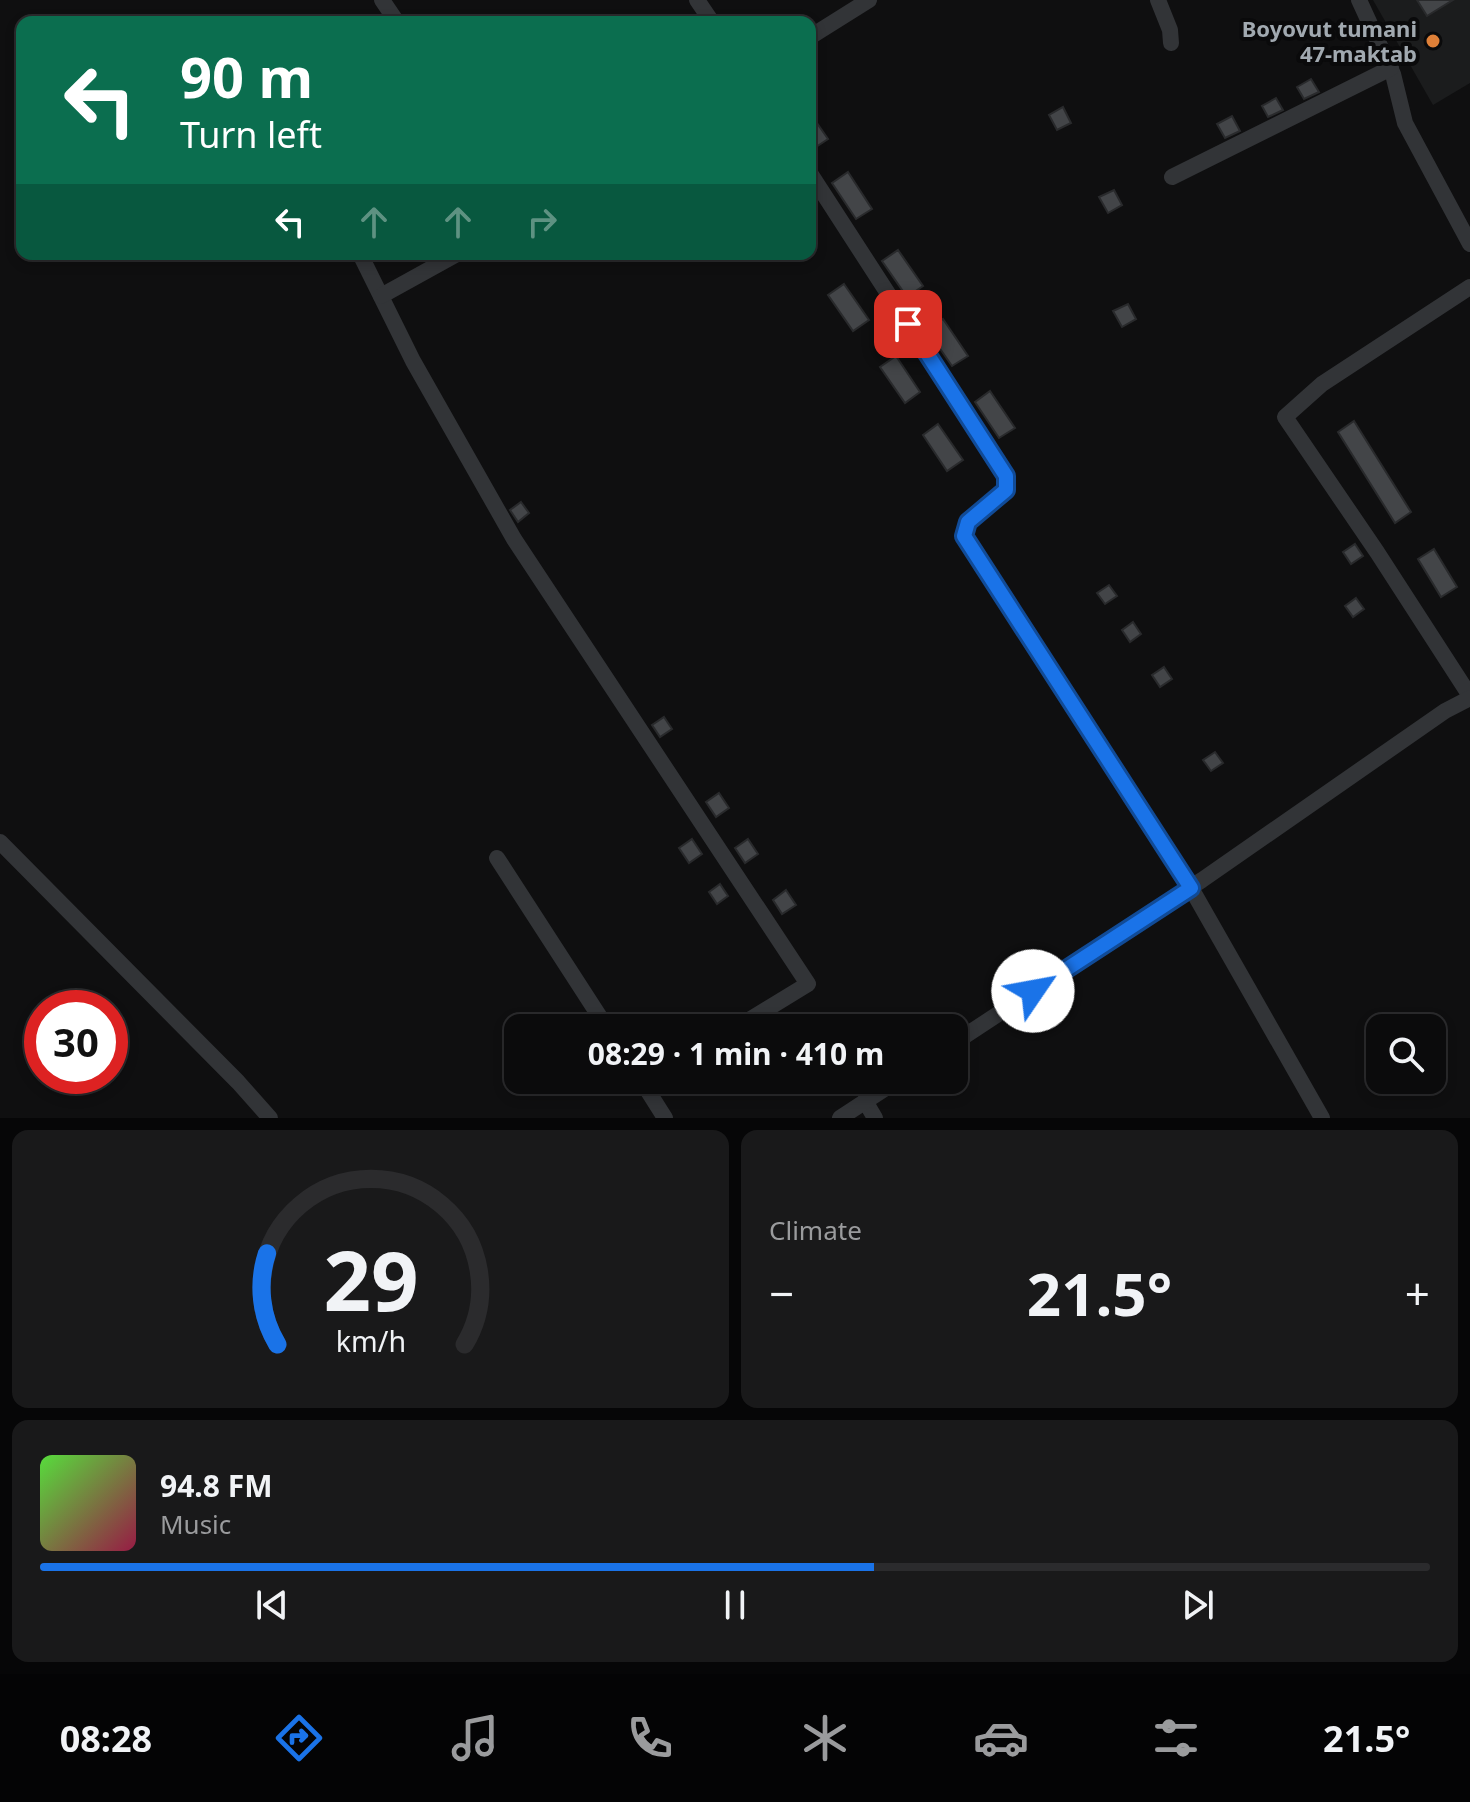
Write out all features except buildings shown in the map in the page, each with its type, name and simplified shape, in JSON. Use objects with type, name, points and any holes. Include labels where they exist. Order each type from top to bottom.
[{"type":"street","points":[[816,33],[869,0]]},
{"type":"street","points":[[1158,0],[1170,30],[1171,43]]},
{"type":"street","points":[[1359,0],[1391,68],[1405,123],[1470,244]]},
{"type":"street","points":[[1172,177],[1391,68]]},
{"type":"street","points":[[816,182],[1006,476],[1006,490],[968,522],[964,536],[1191,888],[1322,1118]]},
{"type":"street","points":[[363,260],[413,361],[514,539],[808,984],[759,1014]]},
{"type":"street","points":[[381,296],[446,260]]},
{"type":"street","points":[[968,1034],[1191,888],[1445,711],[1470,697],[1285,417],[1322,384],[1470,287]]},
{"type":"street","points":[[0,842],[270,1118]]},
{"type":"street","points":[[497,858],[598,1014]]},
{"type":"street","points":[[652,1094],[665,1118]]},
{"type":"street","points":[[840,1118],[876,1094]]},
{"type":"street","points":[[865,1101],[875,1118]]},
{"type":"shaded area","name":"Boyovut tumani 47-maktab","points":[[1373,0],[1470,0],[1470,83],[1433,105]]},
{"type":"place","name":"Boyovut tumani 47-maktab","points":[[1433,41]]},
{"type":"route","points":[[908,324],[1006,476],[1006,490],[968,522],[964,536],[1191,888],[1033,991]]}]
